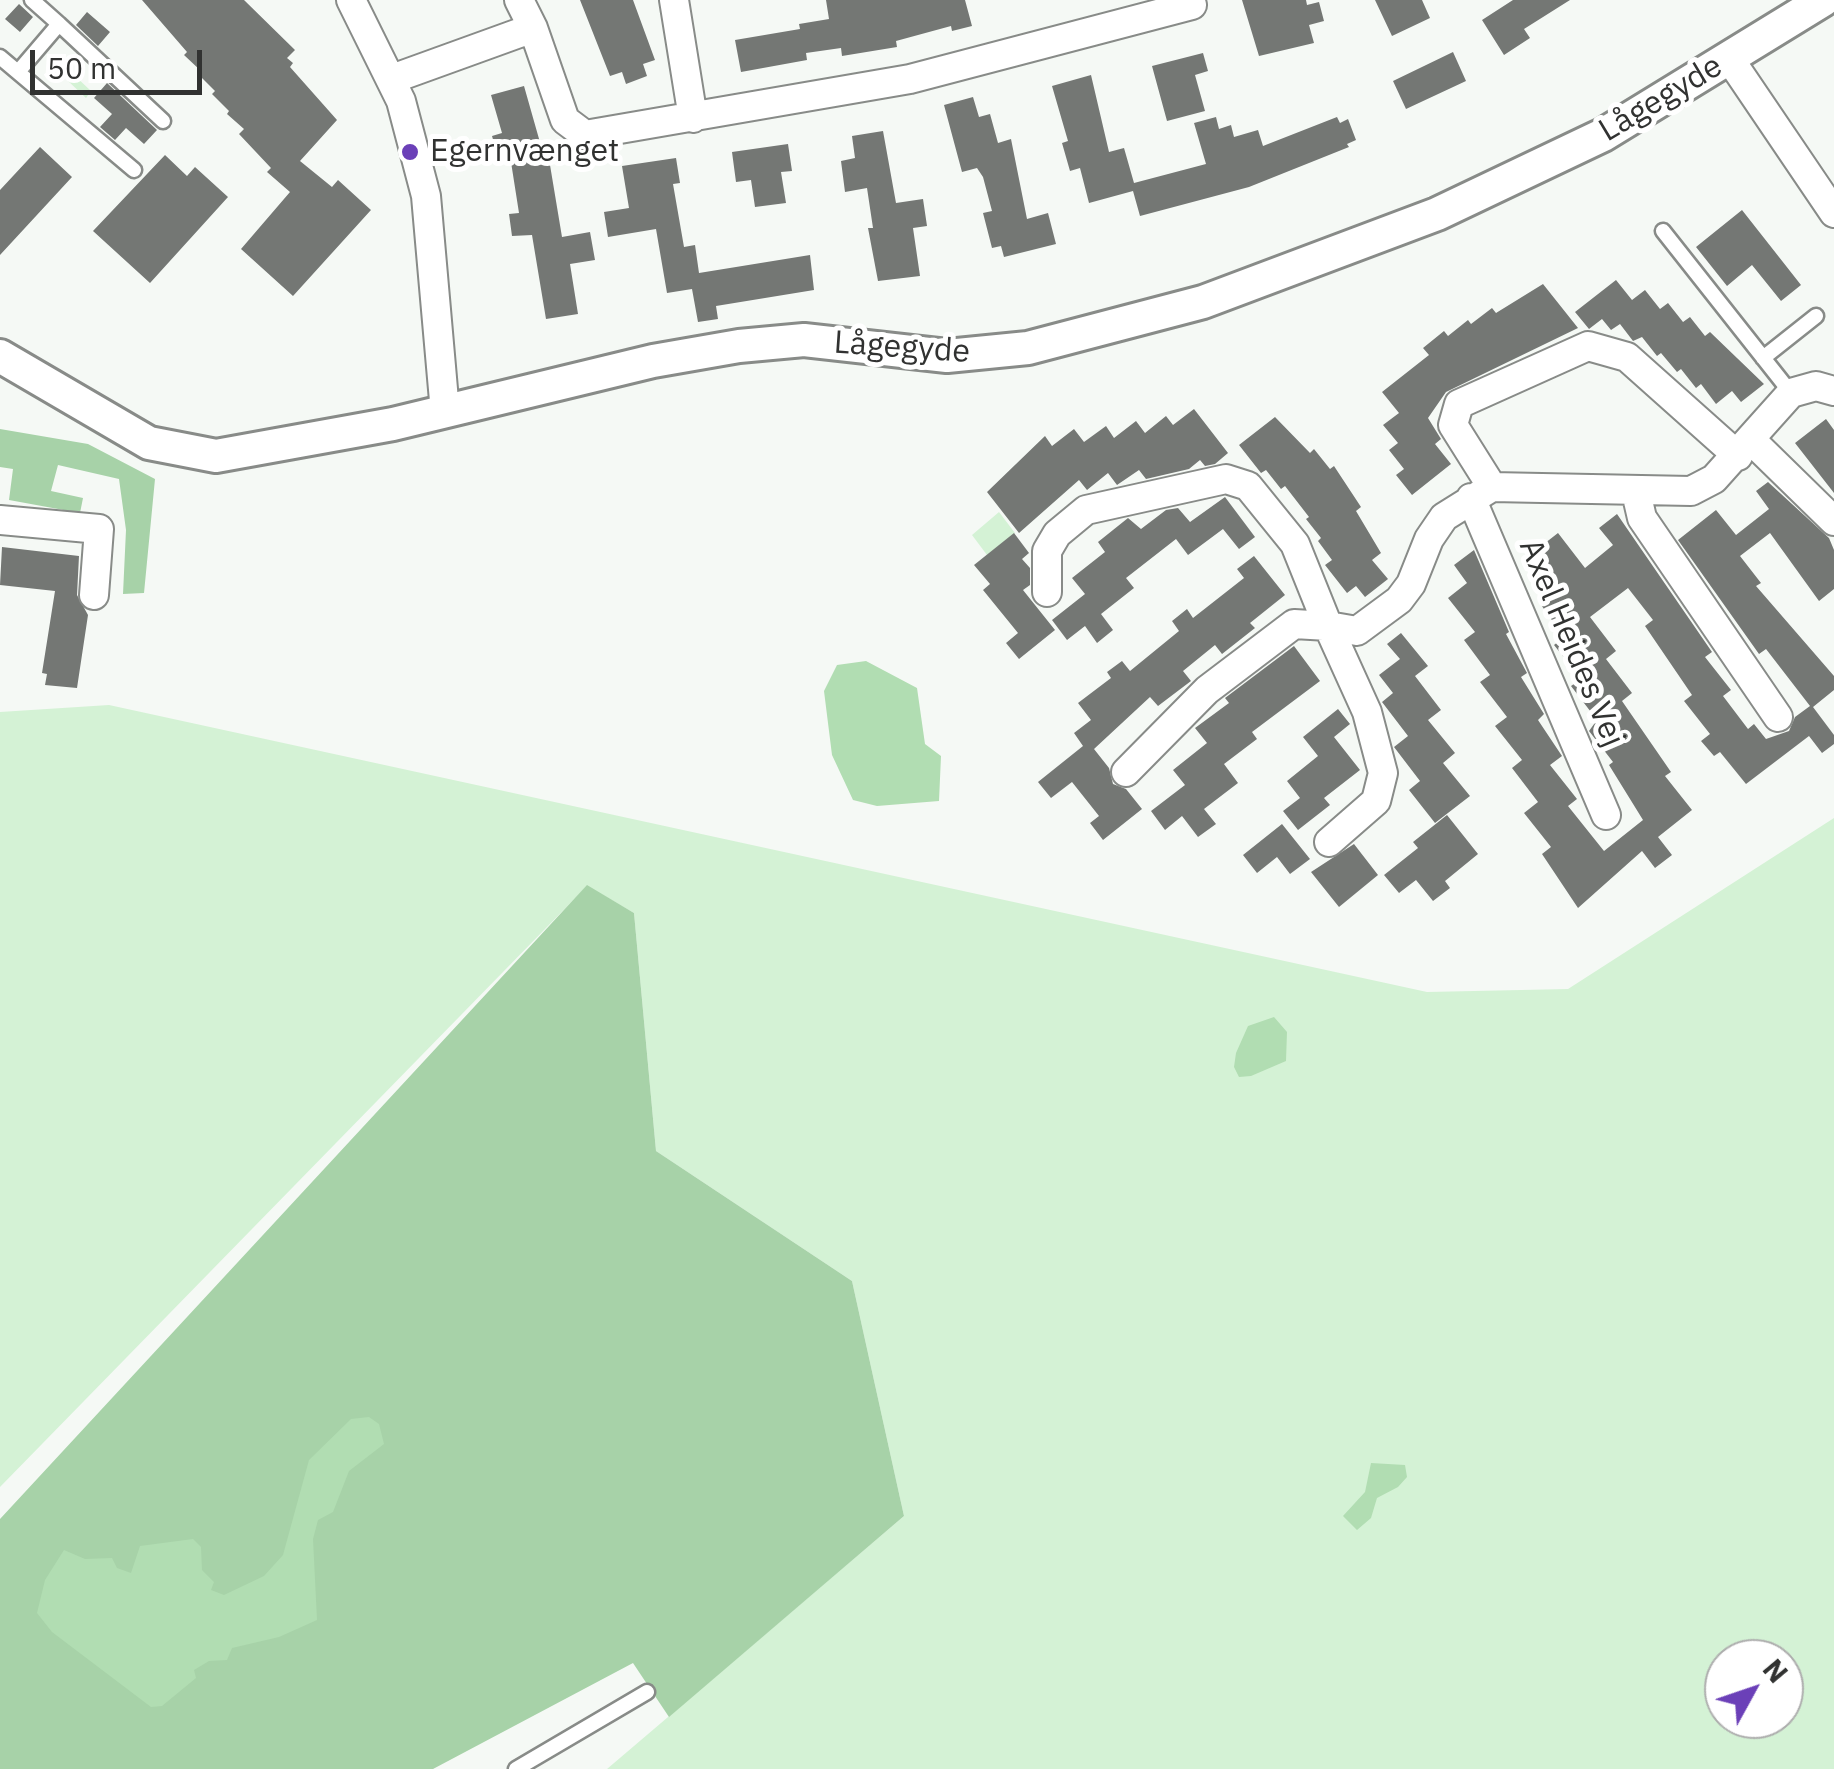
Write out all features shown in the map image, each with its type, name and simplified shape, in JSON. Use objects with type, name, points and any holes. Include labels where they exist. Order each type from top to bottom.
[{"type":"street","points":[[351,0],[392,79],[428,203],[445,412]]},
{"type":"street","points":[[519,0],[533,28],[565,120],[585,135],[910,80],[1192,5]]},
{"type":"street","points":[[674,0],[693,118]]},
{"type":"street","name":"Lågegyde","points":[[0,356],[135,436],[179,452],[247,454],[739,346],[804,340],[970,356],[1039,345],[1147,318],[1300,268],[1500,186],[1603,134],[1823,0]]},
{"type":"street","points":[[392,79],[533,28]]},
{"type":"street","points":[[1730,58],[1834,213]]},
{"type":"street","name":"Axel Heides Vej","points":[[1606,815],[1454,424],[1459,404],[1588,346],[1627,356],[1834,521]]},
{"type":"street","points":[[1791,393],[1816,386],[1834,391]]},
{"type":"street","name":"Axel Heides Vej","points":[[1482,493],[1691,491],[1714,480],[1791,393]]},
{"type":"street","points":[[1047,592],[1047,552],[1057,534],[1086,510],[1226,479],[1248,486],[1295,544],[1367,712],[1383,774],[1376,801],[1330,842]]},
{"type":"street","points":[[1636,492],[1642,518],[1778,717]]},
{"type":"street","points":[[1126,772],[1207,690],[1294,624],[1358,631],[1399,600],[1412,584],[1428,539],[1444,518],[1482,493]]},
{"type":"street","points":[[0,520],[99,529],[94,595]]},
{"type":"lane","points":[[32,0],[163,121]]},
{"type":"lane","points":[[18,72],[59,24]]},
{"type":"lane","points":[[0,57],[134,170]]},
{"type":"lane","points":[[1663,231],[1791,393]]},
{"type":"lane","points":[[1763,358],[1816,316]]},
{"type":"lane","points":[[516,1769],[647,1692]]},
{"type":"shaded area","points":[[53,55],[91,91],[86,98],[48,62]]},
{"type":"shaded area","points":[[0,429],[88,444],[155,479],[144,593],[123,594],[126,530],[119,479],[58,465],[51,491],[83,498],[80,513],[9,500],[13,469],[0,467]]},
{"type":"shaded area","points":[[999,512],[1015,533],[987,555],[972,535]]},
{"type":"shaded area","points":[[866,661],[917,688],[925,744],[941,756],[939,801],[877,806],[853,800],[832,755],[824,691],[837,665]]},
{"type":"shaded area","points":[[109,705],[1427,992],[1568,989],[1834,818],[1834,1769],[607,1769],[904,1516],[852,1281],[656,1151],[634,913],[587,886],[0,1487],[0,712]]},
{"type":"shaded area","points":[[587,885],[634,913],[656,1151],[852,1281],[904,1516],[669,1717],[633,1663],[433,1769],[0,1769],[0,1519]]},
{"type":"shaded area","points":[[1274,1017],[1287,1032],[1286,1061],[1239,1077],[1234,1067],[1236,1053],[1248,1026]]},
{"type":"shaded area","points":[[369,1417],[379,1424],[384,1444],[349,1471],[333,1512],[318,1520],[313,1539],[317,1620],[279,1637],[232,1648],[227,1660],[209,1661],[194,1670],[196,1678],[162,1706],[151,1707],[52,1632],[37,1613],[45,1580],[64,1550],[85,1559],[112,1558],[117,1568],[131,1573],[140,1546],[193,1539],[201,1547],[202,1570],[214,1582],[211,1590],[224,1595],[264,1576],[283,1555],[309,1460],[351,1419]]},
{"type":"shaded area","points":[[1371,1463],[1405,1465],[1407,1477],[1398,1487],[1377,1498],[1371,1518],[1357,1530],[1343,1516],[1365,1492]]},
{"type":"building","points":[[142,0],[244,0],[295,50],[287,58],[293,63],[290,67],[337,120],[300,161],[332,187],[338,180],[371,210],[293,296],[241,249],[290,192],[267,172],[271,168],[239,134],[244,129],[227,114],[229,111],[212,94],[215,91],[198,74],[201,71],[184,55],[187,52]]},
{"type":"building","points":[[580,0],[633,0],[655,60],[643,64],[647,76],[626,84],[622,72],[610,76]]},
{"type":"building","points":[[826,0],[965,0],[972,26],[952,31],[951,26],[896,41],[897,47],[842,56],[841,48],[806,53],[807,60],[741,72],[735,40],[800,29],[799,24],[829,19]]},
{"type":"building","points":[[1242,0],[1306,0],[1307,5],[1319,2],[1324,21],[1309,25],[1314,43],[1259,56]]},
{"type":"building","points":[[1375,0],[1422,0],[1430,18],[1392,36]]},
{"type":"building","points":[[1513,0],[1570,0],[1524,29],[1530,38],[1504,55],[1482,20]]},
{"type":"building","points":[[19,4],[33,17],[20,32],[5,19]]},
{"type":"building","points":[[87,12],[110,32],[98,46],[76,25]]},
{"type":"building","points":[[1453,52],[1466,81],[1406,109],[1393,81]]},
{"type":"building","points":[[1203,53],[1208,71],[1195,75],[1205,111],[1167,121],[1152,66]]},
{"type":"building","points":[[1091,75],[1109,152],[1124,148],[1134,183],[1206,164],[1194,123],[1216,117],[1219,129],[1231,125],[1234,137],[1258,130],[1263,146],[1337,117],[1340,123],[1348,119],[1356,140],[1347,144],[1349,147],[1249,187],[1140,216],[1133,191],[1089,203],[1080,168],[1070,171],[1062,143],[1068,141],[1052,86]]},
{"type":"building","points":[[107,83],[157,130],[144,144],[126,128],[115,140],[100,127],[112,114],[94,98]]},
{"type":"building","points":[[524,86],[545,160],[549,159],[562,237],[590,232],[595,260],[570,264],[578,314],[546,319],[532,235],[512,236],[509,214],[519,213],[511,162],[506,163],[502,152],[497,153],[492,136],[502,133],[491,95]]},
{"type":"building","points":[[973,97],[979,117],[990,114],[998,143],[1011,139],[1027,219],[1048,213],[1056,244],[1004,257],[1001,246],[992,248],[983,213],[992,211],[983,177],[977,168],[962,172],[944,105]]},
{"type":"building","points":[[883,131],[896,203],[923,199],[927,226],[913,228],[920,276],[878,281],[868,228],[873,228],[867,188],[845,192],[841,161],[855,158],[852,136]]},
{"type":"building","points":[[788,144],[792,171],[781,172],[786,203],[755,207],[751,180],[736,182],[732,152]]},
{"type":"building","points":[[40,147],[72,177],[0,255],[0,190]]},
{"type":"building","points":[[165,155],[187,176],[195,167],[228,197],[150,283],[93,231]]},
{"type":"building","points":[[676,158],[680,183],[673,184],[684,247],[695,245],[699,273],[810,255],[814,290],[716,306],[718,319],[698,322],[692,289],[667,293],[656,229],[608,237],[604,212],[629,208],[622,166]]},
{"type":"building","points":[[1742,210],[1801,285],[1781,301],[1752,265],[1727,286],[1696,247]]},
{"type":"building","points":[[1616,280],[1632,300],[1645,290],[1660,309],[1668,303],[1683,322],[1690,317],[1705,336],[1710,332],[1764,384],[1741,402],[1732,391],[1716,404],[1701,384],[1696,388],[1681,369],[1677,372],[1661,353],[1657,356],[1642,337],[1633,341],[1620,324],[1611,330],[1602,319],[1589,329],[1575,312]]},
{"type":"building","points":[[1543,284],[1578,328],[1446,392],[1428,418],[1441,439],[1435,444],[1451,464],[1412,495],[1396,475],[1404,469],[1389,450],[1398,443],[1383,425],[1399,413],[1382,392],[1429,355],[1423,348],[1444,331],[1448,336],[1468,320],[1471,324],[1492,308],[1496,313]]},
{"type":"building","points":[[1194,409],[1228,453],[1215,464],[1205,466],[1200,460],[1189,469],[1146,479],[1139,470],[1117,485],[1108,473],[1087,490],[1079,480],[1019,533],[987,492],[1045,436],[1052,446],[1074,429],[1084,442],[1106,426],[1114,438],[1136,421],[1145,433],[1166,416],[1173,425]]},
{"type":"building","points":[[1275,417],[1310,453],[1314,449],[1330,469],[1334,466],[1361,507],[1356,511],[1381,553],[1372,560],[1388,579],[1365,597],[1356,586],[1347,593],[1325,565],[1332,560],[1306,519],[1309,517],[1285,486],[1281,489],[1266,470],[1261,473],[1239,445]]},
{"type":"building","points":[[1826,419],[1834,430],[1834,493],[1795,443]]},
{"type":"building","points":[[1768,482],[1829,538],[1834,550],[1834,589],[1819,601],[1770,533],[1740,556],[1761,583],[1756,586],[1834,676],[1834,690],[1813,707],[1834,735],[1834,744],[1822,753],[1809,736],[1746,784],[1720,752],[1714,756],[1701,741],[1710,734],[1684,701],[1692,695],[1645,626],[1653,620],[1628,588],[1590,617],[1616,651],[1606,659],[1632,693],[1622,701],[1671,772],[1665,776],[1692,810],[1658,837],[1672,855],[1655,868],[1642,851],[1578,908],[1542,854],[1551,847],[1524,813],[1538,802],[1512,768],[1522,760],[1495,726],[1507,717],[1480,682],[1490,675],[1464,640],[1475,632],[1448,598],[1467,583],[1454,565],[1474,550],[1509,632],[1506,634],[1527,673],[1521,677],[1544,714],[1538,720],[1562,756],[1550,765],[1577,799],[1568,806],[1604,851],[1643,820],[1609,765],[1613,762],[1589,731],[1597,720],[1571,686],[1581,679],[1554,645],[1564,637],[1539,602],[1549,595],[1522,561],[1558,533],[1585,568],[1613,545],[1599,528],[1617,514],[1712,652],[1705,657],[1731,690],[1723,696],[1748,729],[1754,724],[1766,739],[1789,731],[1795,717],[1810,706],[1766,649],[1759,654],[1678,540],[1716,510],[1736,535],[1769,509],[1756,491]]},
{"type":"building","points":[[1225,497],[1255,537],[1239,549],[1223,529],[1188,555],[1176,539],[1126,578],[1134,588],[1101,614],[1113,630],[1097,643],[1085,626],[1067,640],[1052,620],[1085,594],[1072,578],[1105,552],[1098,542],[1128,518],[1141,529],[1166,510],[1178,508],[1190,522]]},
{"type":"building","points":[[1014,533],[1029,553],[1022,559],[1030,568],[1030,585],[1023,590],[1055,630],[1019,659],[1006,643],[1018,633],[983,590],[990,584],[974,565]]},
{"type":"building","points":[[2,547],[79,556],[77,595],[88,615],[77,688],[45,685],[47,674],[42,673],[55,591],[0,585]]},
{"type":"building","points":[[1254,556],[1285,595],[1250,623],[1255,628],[1222,654],[1215,645],[1183,671],[1191,681],[1158,706],[1150,697],[1094,749],[1109,768],[1113,784],[1126,789],[1142,809],[1103,840],[1090,823],[1099,816],[1072,782],[1051,798],[1038,782],[1083,746],[1074,733],[1091,720],[1078,703],[1111,678],[1107,672],[1122,661],[1130,671],[1179,631],[1172,621],[1187,609],[1193,618],[1244,578],[1237,569]]},
{"type":"building","points":[[1401,633],[1428,666],[1415,676],[1441,710],[1428,720],[1455,753],[1443,763],[1470,796],[1435,823],[1409,790],[1420,781],[1394,747],[1408,736],[1382,702],[1393,693],[1379,675],[1400,659],[1387,644]]},
{"type":"building","points":[[1294,646],[1320,681],[1252,732],[1257,739],[1224,764],[1238,783],[1204,809],[1216,824],[1198,837],[1182,816],[1165,830],[1151,811],[1185,785],[1173,770],[1207,743],[1195,728],[1229,703],[1225,698]]},
{"type":"building","points":[[1338,709],[1350,724],[1334,737],[1360,770],[1324,798],[1330,805],[1298,830],[1283,811],[1300,798],[1287,781],[1318,756],[1303,737]]},
{"type":"building","points":[[1447,815],[1478,854],[1445,881],[1450,888],[1433,901],[1416,880],[1399,893],[1384,875],[1418,848],[1413,842]]},
{"type":"building","points":[[1282,824],[1310,859],[1290,874],[1277,857],[1257,873],[1243,855]]},
{"type":"building","points":[[1354,844],[1378,875],[1339,907],[1311,872]]},
{"type":"place","name":"Egernvænget","points":[[410,152]]}]
